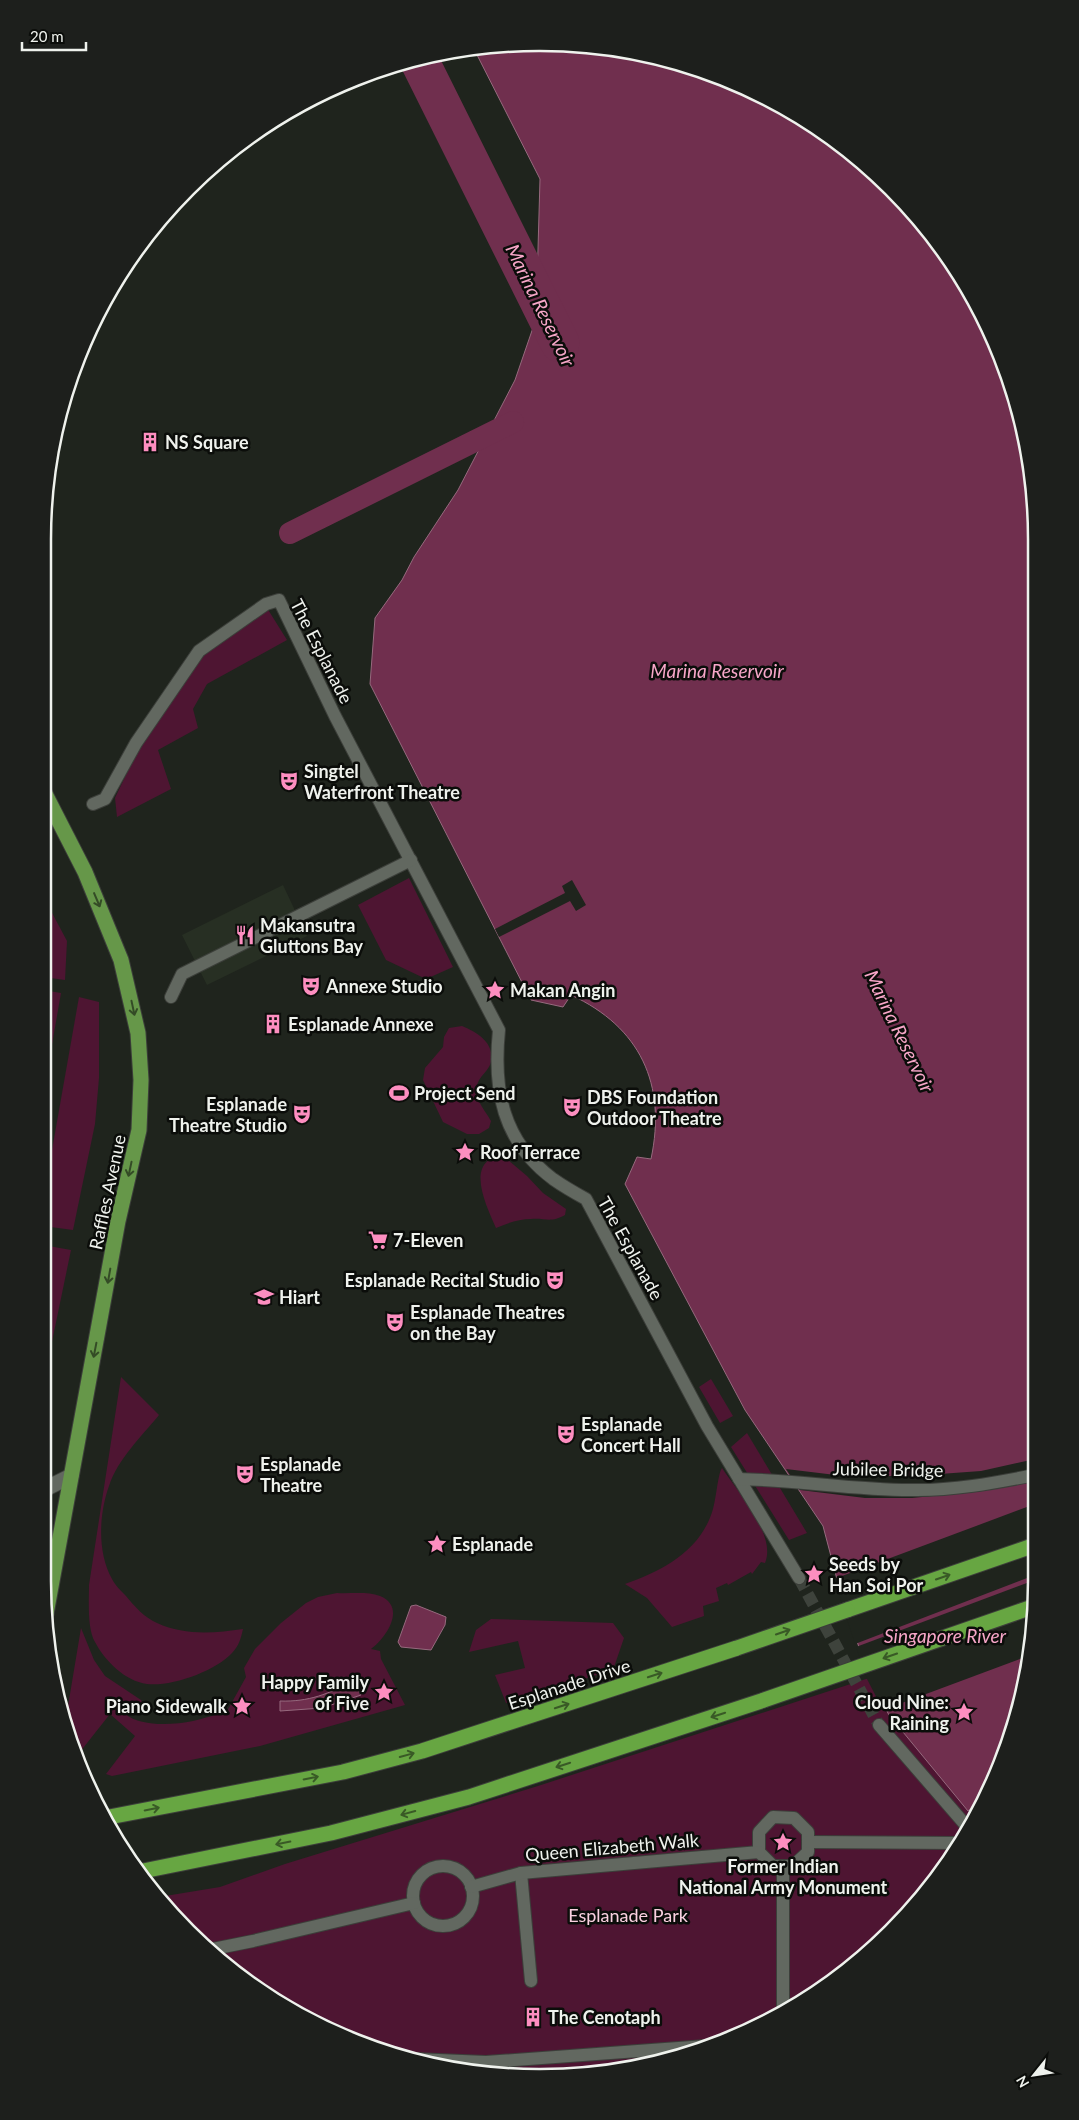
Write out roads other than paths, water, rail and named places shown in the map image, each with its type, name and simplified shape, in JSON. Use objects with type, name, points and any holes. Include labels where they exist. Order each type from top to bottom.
[{"type":"highway","name":"Esplanade Drive","points":[[113,1816],[343,1772],[454,1742],[737,1648],[1028,1547]]},
{"type":"highway","points":[[147,1870],[331,1833],[468,1796],[764,1700],[1027,1609]]},
{"type":"main road","name":"Raffles Avenue","points":[[51,806],[85,872],[121,960],[138,1033],[142,1080],[139,1130],[118,1221],[51,1586]]},
{"type":"street","name":"The Esplanade","points":[[93,804],[106,799],[136,743],[199,651],[266,604],[279,600],[335,716],[499,1030],[496,1075],[500,1100],[511,1128],[524,1150],[537,1166],[553,1179],[586,1199],[707,1426],[799,1578]]},
{"type":"street","points":[[171,997],[182,974],[411,860]]},
{"type":"street","points":[[51,1486],[72,1476]]},
{"type":"street","name":"Jubilee Bridge","points":[[739,1479],[912,1490],[980,1486],[1028,1476]]},
{"type":"street","points":[[879,1725],[963,1822]]},
{"type":"street","points":[[773,1817],[794,1818],[808,1832],[808,1852],[793,1866],[773,1866],[759,1852],[759,1832],[773,1817]]},
{"type":"street","points":[[808,1842],[951,1843]]},
{"type":"street","name":"Queen Elizabeth Walk","points":[[471,1887],[521,1873],[759,1852]]},
{"type":"street","points":[[445,1866],[457,1870],[471,1887],[470,1908],[463,1918],[453,1924],[440,1926],[430,1923],[418,1913],[414,1903],[414,1890],[418,1878],[434,1868],[445,1866]]},
{"type":"street","points":[[783,1867],[783,2004]]},
{"type":"street","points":[[521,1873],[532,1981]]},
{"type":"street","points":[[218,1948],[414,1903]]},
{"type":"street","points":[[453,2061],[486,2062],[680,2048]]},
{"type":"water","name":"Marina Reservoir","points":[[540,51],[603,55],[666,68],[696,77],[726,88],[755,102],[784,117],[837,152],[885,194],[927,242],[962,295],[977,324],[991,353],[1011,413],[1024,476],[1028,540],[1028,1580],[1024,1644],[1011,1707],[991,1767],[968,1811],[889,1715],[869,1678],[838,1583],[823,1526],[745,1410],[625,1184],[637,1157],[651,1159],[655,1132],[655,1106],[651,1083],[643,1061],[631,1041],[615,1024],[595,1008],[571,995],[563,1007],[531,1000],[370,684],[375,618],[402,580],[414,557],[458,490],[515,380],[536,319],[540,179],[477,55]]},
{"type":"water","points":[[416,1605],[446,1617],[445,1625],[431,1650],[401,1647],[398,1642],[411,1606]]},
{"type":"water","points":[[353,1680],[361,1695],[322,1708],[280,1711],[280,1701],[300,1700],[318,1696]]},
{"type":"waterway","name":"Marina Reservoir","points":[[422,66],[560,343]]},
{"type":"waterway","points":[[290,533],[513,422]]},
{"type":"tunnel","points":[[799,1578],[879,1725]]},
{"type":"place","name":"NS Square","points":[[150,442]]},
{"type":"place","name":"Singtel Waterfront Theatre","points":[[289,781]]},
{"type":"place","name":"Makansutra Gluttons Bay","points":[[245,935]]},
{"type":"place","name":"Annexe Studio","points":[[311,986]]},
{"type":"place","name":"Makan Angin","points":[[495,990]]},
{"type":"place","name":"Esplanade Annexe","points":[[273,1024]]},
{"type":"place","name":"Project Send","points":[[399,1093]]},
{"type":"place","name":"DBS Foundation Outdoor Theatre","points":[[572,1107]]},
{"type":"place","name":"Esplanade Theatre Studio","points":[[302,1114]]},
{"type":"place","name":"Roof Terrace","points":[[465,1152]]},
{"type":"place","name":"7-Eleven","points":[[378,1240]]},
{"type":"place","name":"Esplanade Recital Studio","points":[[555,1280]]},
{"type":"place","name":"Hiart","points":[[264,1297]]},
{"type":"place","name":"Esplanade Theatres on the Bay","points":[[395,1322]]},
{"type":"place","name":"Esplanade Concert Hall","points":[[566,1434]]},
{"type":"place","name":"Esplanade Theatre","points":[[245,1474]]},
{"type":"place","name":"Esplanade","points":[[437,1544]]},
{"type":"place","name":"Seeds by Han Soi Por","points":[[814,1574]]},
{"type":"place","name":"Happy Family of Five","points":[[384,1692]]},
{"type":"place","name":"Piano Sidewalk","points":[[242,1706]]},
{"type":"place","name":"Cloud Nine: Raining","points":[[964,1712]]},
{"type":"place","name":"Former Indian National Army Monument","points":[[783,1842]]},
{"type":"place","name":"The Cenotaph","points":[[533,2017]]},
{"type":"water label","name":"Singapore River","points":[[945,1635]]},
{"type":"park label","name":"Esplanade Park","points":[[628,1915]]}]
